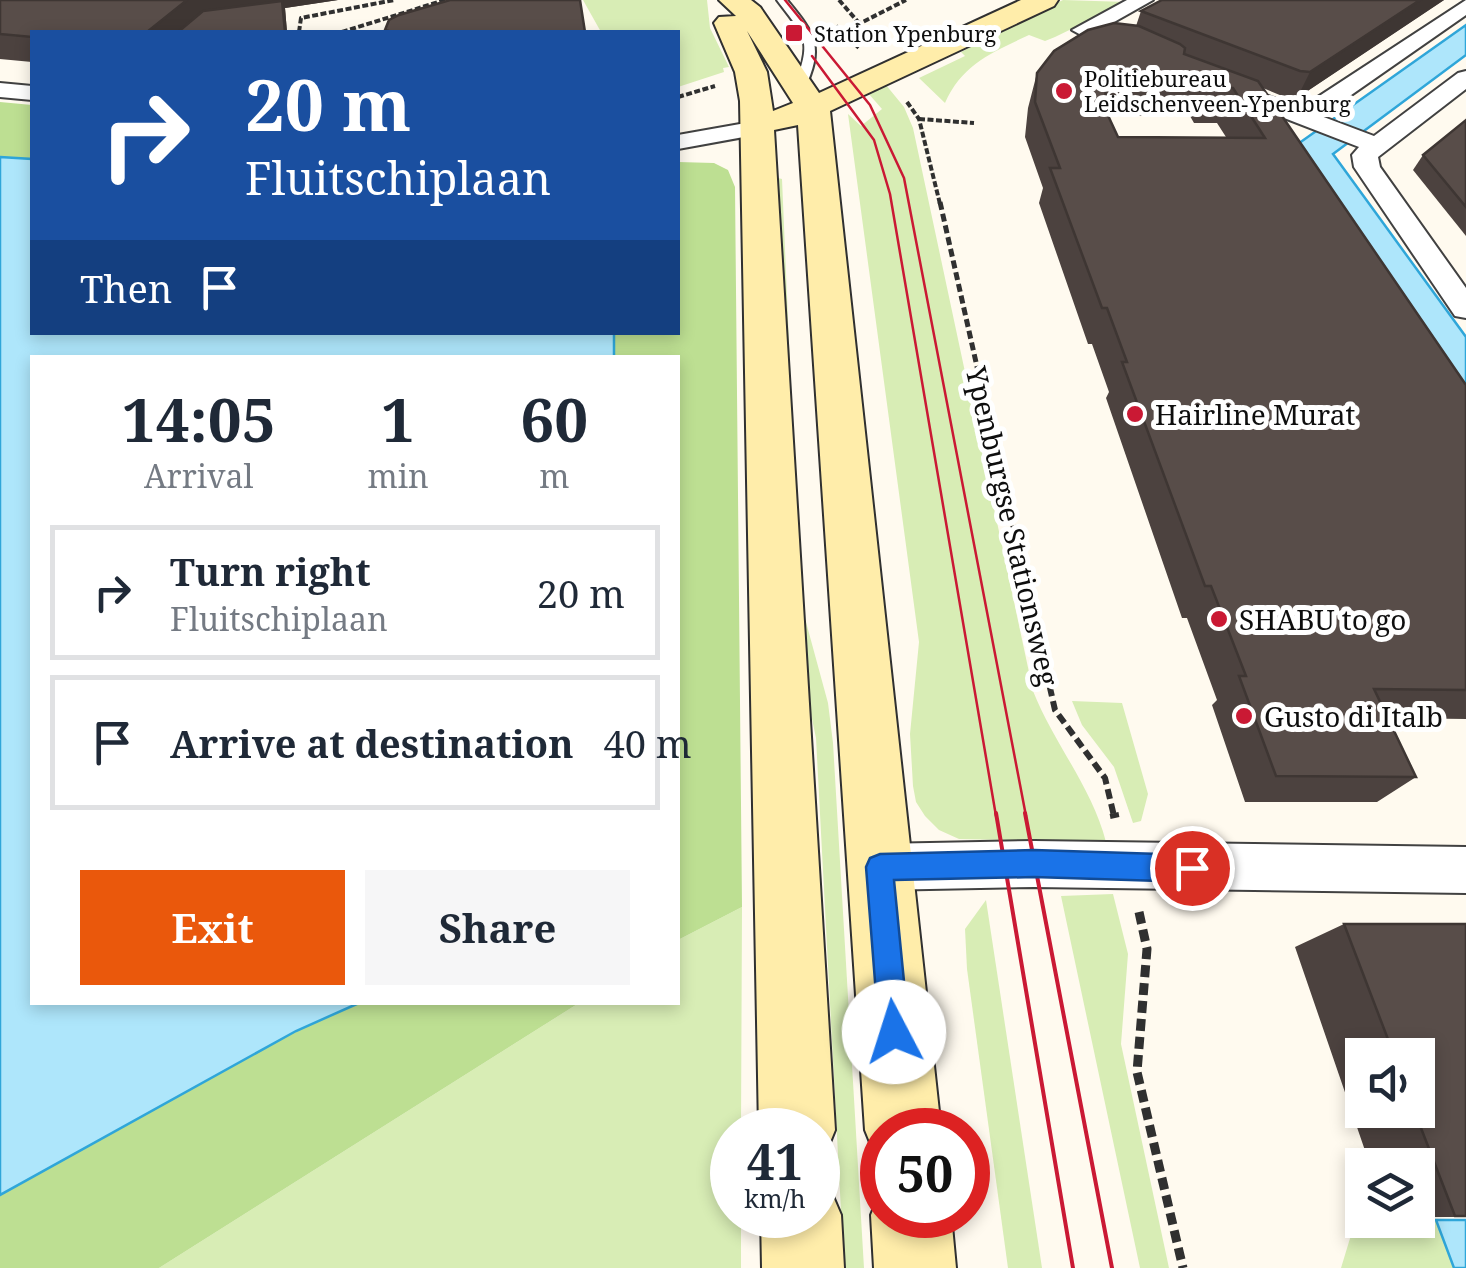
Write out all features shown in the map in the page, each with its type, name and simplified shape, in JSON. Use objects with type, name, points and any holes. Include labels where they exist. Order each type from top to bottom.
[{"type":"main road","points":[[796,1108],[756,115],[751,72],[727,20],[732,0],[750,13],[806,98],[901,1108]]},
{"type":"main road","points":[[876,65],[978,0]]},
{"type":"main road","points":[[756,115],[1044,0]]},
{"type":"main road","points":[[802,1238],[803,1268]]},
{"type":"main road","points":[[912,1238],[915,1268]]},
{"type":"street","points":[[1117,44],[1083,30],[1142,0]]},
{"type":"street","points":[[1313,120],[1466,6]]},
{"type":"street","points":[[1202,78],[1367,142]]},
{"type":"street","points":[[1466,78],[1367,142],[1365,155],[1367,167],[1466,309]]},
{"type":"street","points":[[0,90],[30,93]]},
{"type":"street","points":[[680,118],[756,115]]},
{"type":"street","points":[[680,141],[756,115]]},
{"type":"street","points":[[1435,268],[1466,268]]},
{"type":"street","points":[[880,867],[1466,870]]},
{"type":"lane","points":[[772,0],[813,52]]},
{"type":"lane","points":[[782,0],[813,39],[806,98]]},
{"type":"path","points":[[298,30],[300,18],[394,0]]},
{"type":"path","points":[[348,30],[445,0]]},
{"type":"path","points":[[839,0],[859,22],[906,0]]},
{"type":"path","name":"Ypenburgse Stationsweg","points":[[859,22],[842,32],[876,65],[920,119],[1055,710],[1104,778],[1128,866],[1147,949],[1137,1072],[1183,1268]]},
{"type":"path","points":[[920,119],[974,123]]},
{"type":"green space","points":[[583,0],[707,0],[710,28],[729,67],[680,86],[680,30],[600,30]]},
{"type":"green space","points":[[1063,0],[1127,2],[1045,41],[1029,35],[991,54],[960,78],[945,103],[919,78],[965,56],[961,52],[1008,26]]},
{"type":"green space","points":[[886,85],[904,107],[913,128],[1033,691],[1092,803],[1106,842],[959,839],[939,830],[916,802],[910,734],[919,642],[848,114],[861,126],[882,109],[868,93]]},
{"type":"green space","points":[[0,102],[30,105],[30,159],[0,157]]},
{"type":"green space","points":[[680,162],[714,163],[728,170],[735,187],[742,907],[680,939],[680,355],[614,355],[614,335],[680,335]]},
{"type":"green space","points":[[774,179],[782,179],[800,600],[828,703],[833,743],[864,1268],[844,1268],[840,1108],[836,1108],[816,738],[803,676]]},
{"type":"green space","points":[[1072,701],[1122,703],[1148,794],[1141,821],[1133,823],[1114,767],[1082,725]]},
{"type":"green space","points":[[1113,894],[1128,954],[1121,1044],[1169,1268],[1140,1268],[1061,896]]},
{"type":"green space","points":[[986,900],[1042,1268],[1008,1268],[990,1137],[990,1108],[986,1108],[967,969],[965,929]]},
{"type":"green space","points":[[742,907],[741,1108],[710,1108],[710,1238],[741,1238],[741,1268],[159,1268],[576,1005],[680,1005],[680,939]]},
{"type":"green space","points":[[354,1005],[576,1005],[159,1268],[0,1268],[0,1195],[296,1031]]},
{"type":"green space","points":[[1436,1220],[1454,1268],[1341,1268],[1350,1238],[1435,1238]]},
{"type":"water","points":[[1466,25],[1466,55],[1333,154],[1466,337],[1466,399],[1295,146]]},
{"type":"water","points":[[0,157],[30,159],[30,335],[614,335],[614,355],[30,355],[30,1005],[354,1005],[296,1031],[0,1195]]},
{"type":"water","points":[[1436,1220],[1466,1220],[1466,1268],[1454,1268]]},
{"type":"building","points":[[0,0],[187,0],[150,30],[30,30],[30,37],[0,34]]},
{"type":"building","points":[[450,0],[580,0],[585,30],[385,30],[389,20]]},
{"type":"building","points":[[1162,0],[1420,0],[1310,72],[1141,11]]},
{"type":"building","points":[[282,1],[285,30],[180,30],[203,11]]},
{"type":"building","points":[[1114,23],[1139,26],[1180,44],[1185,48],[1184,54],[1258,81],[1466,385],[1466,690],[1374,689],[1416,777],[1276,776],[1239,676],[1246,676],[1211,586],[1205,586],[1122,362],[1127,362],[1107,308],[1102,308],[1050,168],[1060,168],[1035,102],[1037,73],[1054,51],[1088,30]],"holes":[[[1106,81],[1204,81],[1208,88],[1233,88],[1265,138],[1118,137],[1105,109]]]},
{"type":"building","points":[[1466,120],[1466,207],[1423,155]]},
{"type":"building","points":[[1344,924],[1466,924],[1466,1216],[1455,1216],[1435,1164],[1435,1148],[1429,1148],[1421,1128],[1435,1128],[1435,1038],[1388,1038]]},
{"type":"tram line","points":[[785,0],[870,105],[904,178],[1026,816]]},
{"type":"tram line","points":[[812,56],[874,140],[890,194],[996,816]]},
{"type":"tram line","points":[[996,813],[1073,1268]]},
{"type":"tram line","points":[[1025,813],[1112,1268]]},
{"type":"place","name":"Station Ypenburg","points":[[794,33]]},
{"type":"place","name":"Politiebureau Leidschenveen-Ypenburg","points":[[1064,91]]},
{"type":"place","name":"Hairline Murat","points":[[1135,414]]},
{"type":"place","name":"SHABU to go","points":[[1219,619]]},
{"type":"place","name":"Gusto di Italb","points":[[1244,716]]},
{"type":"route","points":[[894,1032],[880,867],[1034,864],[1192,868]]}]
